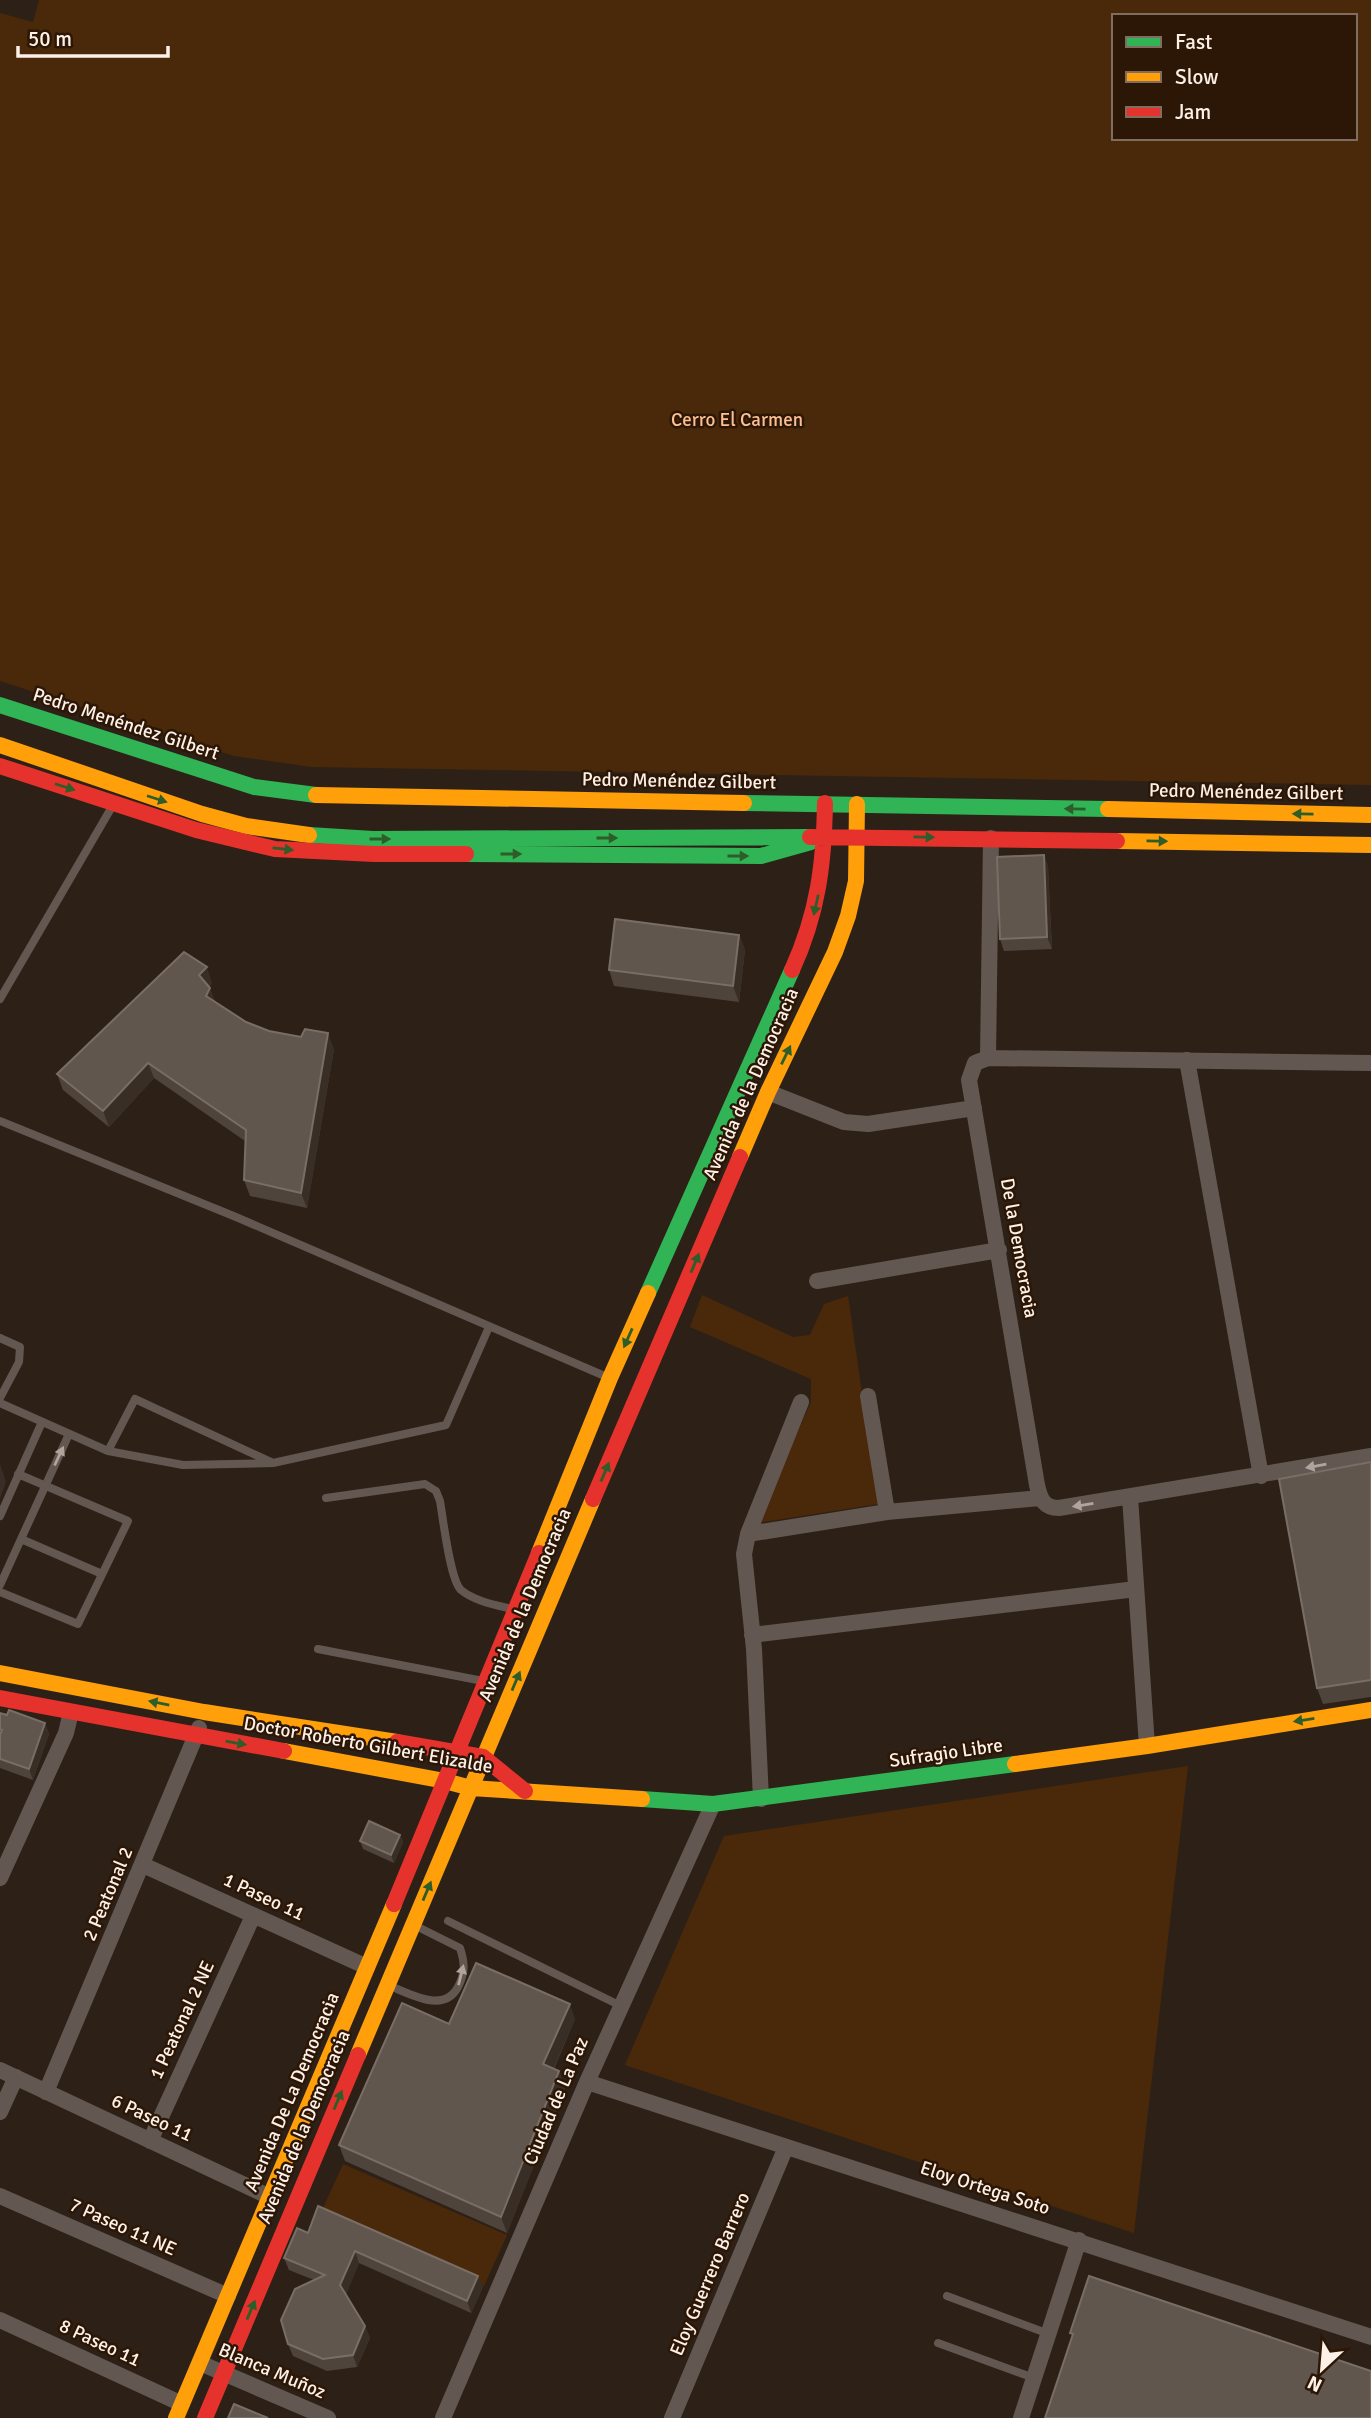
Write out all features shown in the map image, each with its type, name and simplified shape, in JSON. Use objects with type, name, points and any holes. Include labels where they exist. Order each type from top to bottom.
[{"type":"street","name":"Pedro Menéndez Gilbert","points":[[0,705],[254,787],[328,797],[825,803],[1371,816]]},
{"type":"street","points":[[0,745],[202,814],[284,834],[326,837],[991,838],[1371,845]]},
{"type":"street","points":[[0,766],[196,830],[275,849],[325,853],[761,856],[825,838]]},
{"type":"street","name":"Avenida de la Democracia","points":[[445,1781],[610,1378],[807,937],[818,903],[825,838],[825,803]]},
{"type":"street","name":"Avenida de la Democracia","points":[[205,2418],[412,1924],[768,1092],[835,952],[848,916],[856,881],[857,804]]},
{"type":"street","points":[[202,814],[255,844]]},
{"type":"street","points":[[991,838],[988,1058],[1371,1063]]},
{"type":"street","name":"De la Democracia","points":[[988,1058],[975,1063],[970,1074],[974,1108],[1040,1498]]},
{"type":"street","points":[[1187,1060],[1261,1476]]},
{"type":"street","points":[[768,1092],[825,1116],[844,1122],[868,1124],[974,1108]]},
{"type":"street","points":[[817,1281],[999,1250]]},
{"type":"street","points":[[869,1396],[887,1512]]},
{"type":"street","points":[[761,1799],[752,1635],[744,1554],[748,1534],[801,1402]]},
{"type":"street","points":[[748,1534],[887,1512],[1040,1498],[1048,1506],[1059,1508],[1371,1456]]},
{"type":"street","points":[[1130,1497],[1147,1746]]},
{"type":"street","points":[[752,1635],[1136,1589]]},
{"type":"street","name":"Doctor Roberto Gilbert Elizalde","points":[[0,1673],[204,1712],[457,1751],[483,1757],[524,1791]]},
{"type":"street","name":"Doctor Roberto Gilbert Elizalde","points":[[0,1698],[471,1788],[524,1791]]},
{"type":"street","name":"Sufragio Libre","points":[[524,1791],[713,1804],[1147,1746],[1371,1710]]},
{"type":"street","points":[[0,1878],[66,1733],[71,1712]]},
{"type":"street","name":"2 Peatonal 2","points":[[46,2092],[143,1865],[204,1712]]},
{"type":"street","name":"Avenida De La Democracia","points":[[179,2411],[445,1781]]},
{"type":"street","name":"Ciudad de La Paz","points":[[443,2418],[587,2082],[713,1804]]},
{"type":"street","name":"1 Paseo 11","points":[[143,1865],[367,1968]]},
{"type":"street","name":"1 Peatonal 2 NE","points":[[150,2141],[253,1916]]},
{"type":"street","name":"6 Paseo 11","points":[[0,2070],[270,2197]]},
{"type":"street","points":[[0,2112],[16,2077]]},
{"type":"street","name":"Eloy Ortega Soto","points":[[587,2082],[1371,2337]]},
{"type":"street","name":"Eloy Guerrero Barrero","points":[[672,2418],[786,2147]]},
{"type":"street","name":"7 Paseo 11 NE","points":[[0,2196],[228,2296]]},
{"type":"street","points":[[1021,2418],[1079,2240]]},
{"type":"street","name":"8 Paseo 11","points":[[0,2320],[179,2411]]},
{"type":"street","name":"Blanca Muñoz","points":[[200,2363],[328,2418]]},
{"type":"lane","points":[[0,999],[123,787]]},
{"type":"lane","points":[[0,1121],[236,1217],[610,1378]]},
{"type":"lane","points":[[0,1338],[20,1347],[19,1362],[0,1400],[42,1422],[108,1451],[183,1465],[273,1463],[446,1425],[489,1327]]},
{"type":"lane","points":[[108,1451],[135,1399],[273,1463]]},
{"type":"lane","points":[[0,1516],[42,1422]]},
{"type":"lane","points":[[0,1585],[69,1434]]},
{"type":"lane","points":[[0,1592],[78,1624],[128,1521],[18,1474]]},
{"type":"lane","points":[[326,1498],[425,1484],[436,1491],[440,1500],[453,1573],[460,1589],[480,1600],[515,1610]]},
{"type":"lane","points":[[21,1539],[102,1574]]},
{"type":"lane","points":[[318,1649],[486,1682]]},
{"type":"lane","points":[[448,1921],[621,2006]]},
{"type":"lane","points":[[387,1984],[428,2001],[443,2001],[456,1991],[464,1973],[464,1959],[460,1948],[412,1924]]},
{"type":"lane","points":[[947,2296],[1049,2334]]},
{"type":"lane","points":[[938,2343],[1034,2378]]},
{"type":"green space","name":"Cerro El Carmen","points":[[39,0],[1371,0],[1371,785],[312,767],[234,756],[0,681],[0,13],[33,22]]},
{"type":"green space","points":[[702,1295],[793,1337],[810,1335],[824,1304],[848,1296],[878,1504],[757,1523],[811,1402],[811,1379],[690,1327]]},
{"type":"green space","points":[[1188,1766],[1134,2233],[625,2065],[724,1836]]},
{"type":"green space","points":[[343,2164],[507,2235],[484,2286],[320,2215]]},
{"type":"building","points":[[1044,855],[1047,937],[1000,939],[997,857]]},
{"type":"building","points":[[615,919],[739,935],[733,986],[609,970]]},
{"type":"building","points":[[184,952],[207,967],[199,975],[210,988],[206,996],[246,1022],[269,1031],[301,1037],[305,1029],[328,1033],[301,1193],[244,1180],[246,1130],[148,1063],[103,1111],[57,1074]]},
{"type":"building","points":[[1371,1462],[1371,1680],[1317,1688],[1279,1479]]},
{"type":"building","points":[[9,1710],[45,1723],[29,1769],[0,1759],[0,1713],[7,1715]]},
{"type":"building","points":[[369,1821],[400,1835],[391,1855],[360,1841]]},
{"type":"building","points":[[476,1963],[570,2004],[543,2064],[559,2071],[501,2217],[339,2145],[402,2003],[449,2024]]},
{"type":"building","points":[[318,2206],[478,2276],[467,2301],[355,2251],[340,2285],[365,2326],[353,2355],[323,2359],[288,2344],[281,2320],[295,2289],[325,2275],[284,2258],[297,2228],[308,2233]]},
{"type":"building","points":[[1089,2276],[1371,2371],[1371,2418],[1045,2418]]},
{"type":"building","points":[[234,2404],[268,2418],[228,2418]]},
{"type":"traffic: fast","points":[[0,705],[254,787],[316,795]]},
{"type":"traffic: fast","points":[[744,803],[1108,809]]},
{"type":"traffic: fast","points":[[309,835],[373,839],[810,837]]},
{"type":"traffic: fast","points":[[466,854],[761,856],[811,842]]},
{"type":"traffic: fast","points":[[648,1293],[792,970]]},
{"type":"traffic: fast","points":[[642,1799],[713,1804],[1015,1764]]},
{"type":"traffic: slow","points":[[0,745],[202,814],[246,826],[309,835]]},
{"type":"traffic: slow","points":[[316,795],[744,803]]},
{"type":"traffic: slow","points":[[740,1157],[835,952],[848,916],[856,881],[857,804]]},
{"type":"traffic: slow","points":[[1108,809],[1371,815]]},
{"type":"traffic: slow","points":[[1117,841],[1371,845]]},
{"type":"traffic: slow","points":[[539,1553],[610,1378],[648,1293]]},
{"type":"traffic: slow","points":[[358,2055],[593,1499]]},
{"type":"traffic: slow","points":[[0,1673],[204,1712],[397,1742]]},
{"type":"traffic: slow","points":[[1015,1764],[1371,1710]]},
{"type":"traffic: slow","points":[[284,1751],[471,1788],[642,1799]]},
{"type":"traffic: slow","points":[[176,2418],[394,1904]]},
{"type":"traffic: jam","points":[[0,766],[196,830],[275,849],[374,854],[466,854]]},
{"type":"traffic: jam","points":[[792,970],[808,928],[818,888],[825,803]]},
{"type":"traffic: jam","points":[[810,837],[1117,841]]},
{"type":"traffic: jam","points":[[593,1499],[740,1157]]},
{"type":"traffic: jam","points":[[394,1904],[539,1553]]},
{"type":"traffic: jam","points":[[0,1698],[284,1751]]},
{"type":"traffic: jam","points":[[397,1742],[483,1757],[525,1791]]},
{"type":"traffic: jam","points":[[205,2418],[358,2055]]}]
